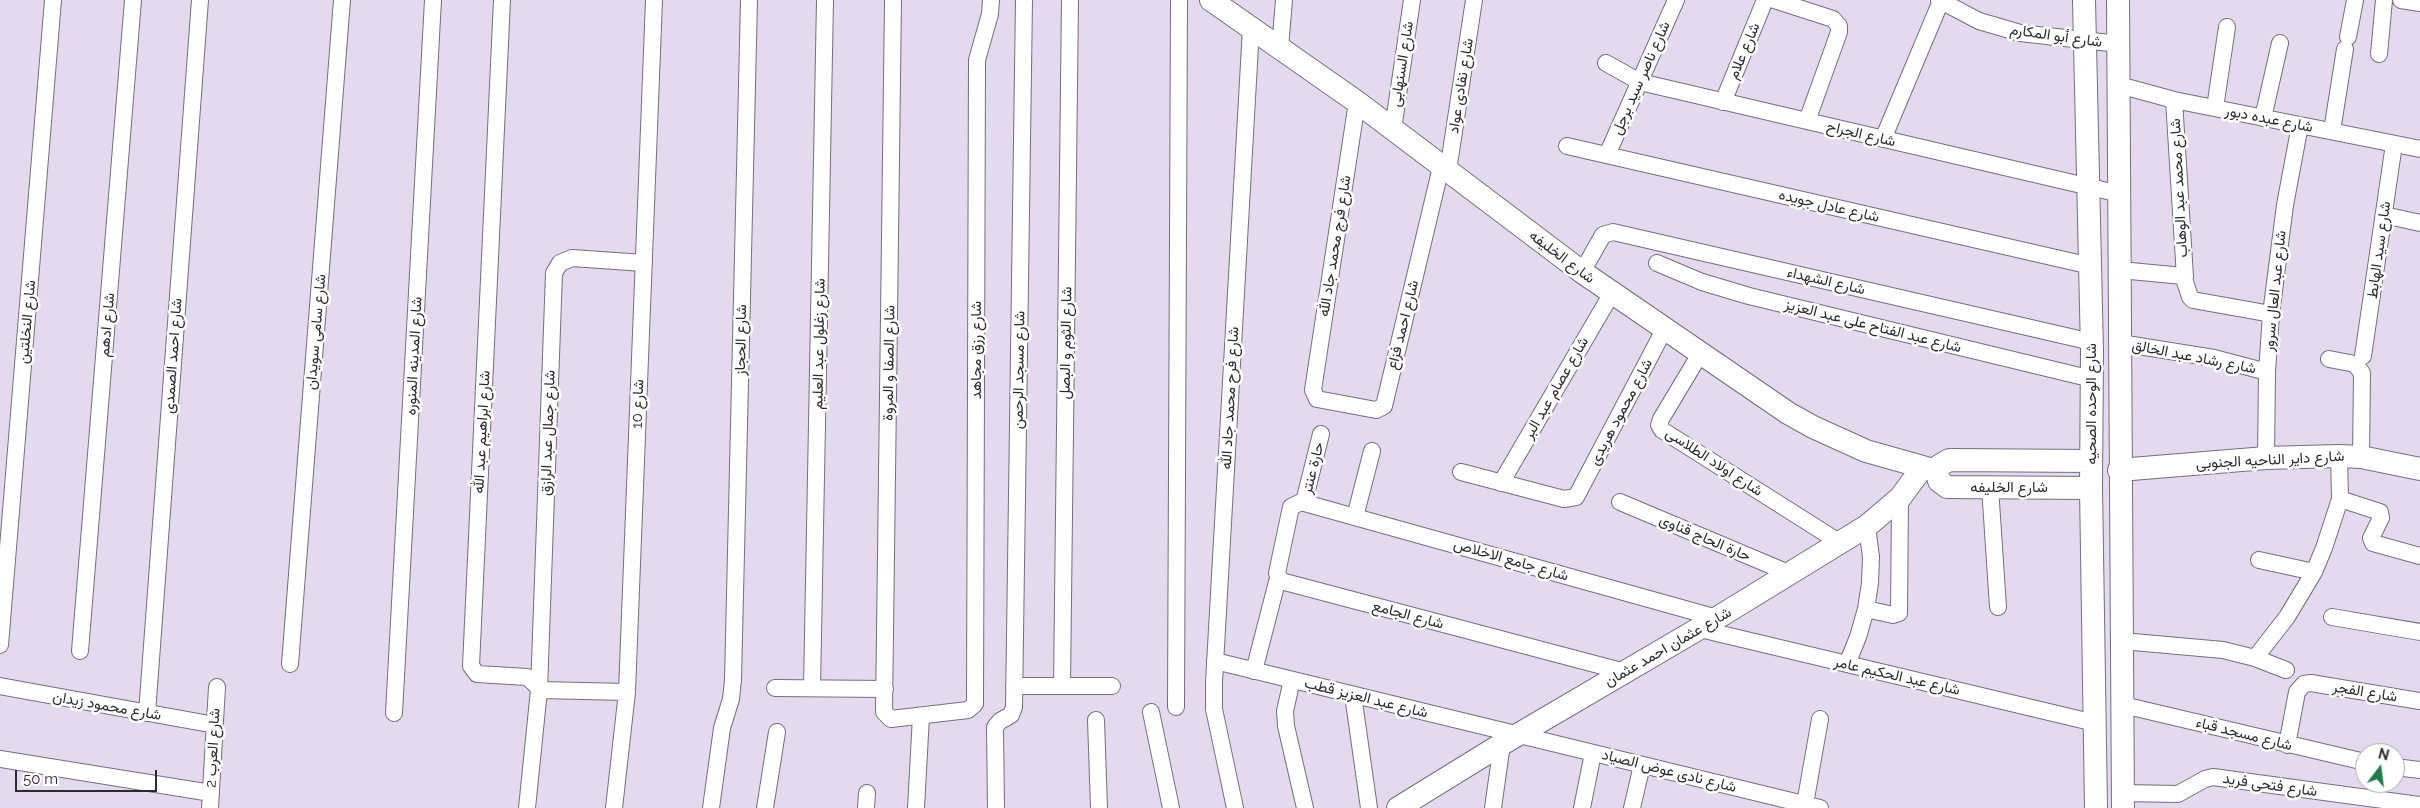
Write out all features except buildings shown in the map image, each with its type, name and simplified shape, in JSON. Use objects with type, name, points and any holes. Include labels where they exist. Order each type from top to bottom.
[{"type":"main road","name":"شارع الوحده الصحيه","points":[[2084,0],[2091,266],[2091,488],[2096,808]]},
{"type":"main road","name":"شارع الوحده الصحيه","points":[[2118,0],[2120,194],[2119,470],[2123,800]]},
{"type":"main road","name":"شارع الخليفه","points":[[1222,4],[1251,28],[1357,102],[1582,272],[1664,330],[1788,413],[1813,427],[1866,451],[1929,470],[1947,487],[2091,488]]},
{"type":"main road","points":[[2092,346],[2120,348]]},
{"type":"main road","name":"شارع داير الناحيه الجنوبى","points":[[2119,470],[2266,458],[2339,456],[2362,457],[2420,470]]},
{"type":"main road","name":"شارع الخليفه","points":[[1929,470],[1949,460],[2091,461]]},
{"type":"main road","name":"شارع عثمان احمد عثمان","points":[[1398,808],[1510,739],[1709,624],[1867,526],[1929,470]]},
{"type":"street","name":"شارع النخلتين","points":[[0,644],[53,0]]},
{"type":"street","name":"شارع ادهم","points":[[80,651],[133,0]]},
{"type":"street","name":"شارع احمد الصمدى","points":[[147,713],[200,0]]},
{"type":"street","name":"شارع سامى سويدان","points":[[290,664],[342,0]]},
{"type":"street","name":"شارع المدينه المنوره","points":[[394,713],[433,0]]},
{"type":"street","name":"شارع ابراهيم عبد الله","points":[[502,0],[471,666],[477,674],[527,677],[539,690]]},
{"type":"street","name":"شارع 10","points":[[614,808],[627,692],[654,0]]},
{"type":"street","name":"شارع الحجاز","points":[[711,808],[722,728],[731,699],[733,680],[749,0]]},
{"type":"street","name":"شارع زغلول عبد العليم","points":[[812,688],[826,0]]},
{"type":"street","name":"شارع الصفا و المروة","points":[[894,0],[884,712],[887,717],[894,719],[921,716]]},
{"type":"street","name":"شارع رزق مجاهد","points":[[921,716],[968,710],[973,708],[975,701],[977,60],[990,14],[991,0]]},
{"type":"street","name":"شارع مسجد الرحمن","points":[[996,808],[995,731],[997,724],[1014,710],[1024,0]]},
{"type":"street","name":"شارع الثوم و البصل","points":[[1062,686],[1070,0]]},
{"type":"street","points":[[1176,707],[1179,0]]},
{"type":"street","points":[[1280,48],[1284,0]]},
{"type":"street","name":"شارع السنهابى","points":[[1393,129],[1412,0]]},
{"type":"street","name":"شارع نفادى عواد","points":[[1445,169],[1474,0]]},
{"type":"street","name":"شارع ناصر سيد برجل","points":[[1607,156],[1676,0]]},
{"type":"street","name":"شارع علام","points":[[1722,102],[1765,0]]},
{"type":"street","points":[[1774,0],[1833,19],[1839,26],[1807,121]]},
{"type":"street","points":[[2332,131],[2355,0]]},
{"type":"street","points":[[2379,54],[2384,0]]},
{"type":"street","points":[[2401,0],[2420,3]]},
{"type":"street","points":[[1884,139],[1940,1]]},
{"type":"street","name":"شارع أبو المكارم","points":[[1940,1],[1979,21],[2020,33],[2085,42],[2118,44]]},
{"type":"street","points":[[2215,108],[2227,27]]},
{"type":"street","name":"شارع فرح محمد جاد الله","points":[[1235,808],[1214,709],[1215,661],[1251,28]]},
{"type":"street","points":[[2263,118],[2280,43]]},
{"type":"street","name":"شارع الجراح","points":[[1606,63],[1640,82],[2120,194]]},
{"type":"street","name":"شارع عبده دبور","points":[[2119,85],[2174,100],[2420,149]]},
{"type":"street","name":"شارع محمد عبد الوهاب","points":[[2174,100],[2184,277],[2190,297],[2193,300],[2271,314]]},
{"type":"street","name":"شارع فرج محمد جاد الله","points":[[1313,390],[1357,102]]},
{"type":"street","name":"شارع عبد العال سرور","points":[[2266,458],[2267,372],[2271,314],[2285,206],[2300,125]]},
{"type":"street","name":"شارع سيد الهابط","points":[[2364,356],[2394,144]]},
{"type":"street","name":"شارع عادل جويده","points":[[1567,146],[2091,266]]},
{"type":"street","name":"شارع احمد فزاع","points":[[1313,390],[1315,396],[1321,401],[1376,410],[1384,406],[1445,169]]},
{"type":"street","points":[[2384,215],[2420,223]]},
{"type":"street","name":"شارع الشهداء","points":[[1582,272],[1603,235],[1612,232],[2092,346]]},
{"type":"street","name":"شارع جمال عبد الرازق","points":[[539,690],[554,273],[560,263],[572,258],[644,263]]},
{"type":"street","name":"شارع عبد الفتاح على عبد العزيز","points":[[1657,263],[1702,282],[1749,296],[2092,379]]},
{"type":"street","points":[[2120,270],[2184,277]]},
{"type":"street","name":"شارع عصام عبد البر","points":[[1502,482],[1612,293]]},
{"type":"street","name":"شارع محمود هريدى","points":[[1502,482],[1564,499],[1572,498],[1578,494],[1664,330]]},
{"type":"street","name":"شارع رشاد عبد الخالق","points":[[2120,348],[2214,358],[2267,372]]},
{"type":"street","name":"شارع اولاد الطلاسى","points":[[1700,354],[1661,419],[1659,424],[1662,430],[1839,542]]},
{"type":"street","points":[[2329,359],[2355,364],[2362,374],[2362,457]]},
{"type":"street","name":"حارة عنتر","points":[[1304,502],[1321,434]]},
{"type":"street","points":[[1355,517],[1372,451]]},
{"type":"street","points":[[2255,658],[2287,617],[2314,572],[2340,500],[2339,456]]},
{"type":"street","points":[[1461,472],[1502,482]]},
{"type":"street","points":[[1990,487],[1998,607]]},
{"type":"street","points":[[1866,609],[1893,615],[1899,613],[1900,498]]},
{"type":"street","points":[[2340,500],[2380,512],[2381,518],[2371,538],[2373,544],[2420,556]]},
{"type":"street","points":[[1254,671],[1278,578],[1277,573],[1291,507],[1298,502],[1304,502]]},
{"type":"street","name":"شارع جامع الاخلاص","points":[[1304,502],[1709,624]]},
{"type":"street","name":"حارة الحاج قناوى","points":[[1620,502],[1791,574]]},
{"type":"street","points":[[1847,664],[1858,637],[1866,609],[1871,557],[1867,526]]},
{"type":"street","points":[[2259,560],[2314,572]]},
{"type":"street","name":"شارع الجامع","points":[[1278,578],[1625,672]]},
{"type":"street","points":[[2332,618],[2420,632]]},
{"type":"street","name":"شارع عبد الحكيم عامر","points":[[1709,624],[1847,664],[2094,723]]},
{"type":"street","points":[[2122,641],[2223,650],[2255,658],[2286,670]]},
{"type":"street","name":"شارع عبد العزيز قطب","points":[[1215,661],[1353,695],[1510,739]]},
{"type":"street","points":[[1292,680],[1285,711],[1286,726],[1305,808]]},
{"type":"street","name":"شارع الفجر","points":[[2287,745],[2297,692],[2300,686],[2311,683],[2420,701]]},
{"type":"street","name":"شارع محمود زيدان","points":[[0,686],[215,725]]},
{"type":"street","points":[[1014,686],[1112,686]]},
{"type":"street","name":"شارع العرب 2","points":[[210,801],[217,687]]},
{"type":"street","points":[[774,688],[885,689]]},
{"type":"street","points":[[527,808],[539,690],[627,692]]},
{"type":"street","points":[[1353,695],[1369,808]]},
{"type":"street","name":"شارع مسجد قباء","points":[[2123,705],[2355,760]]},
{"type":"street","points":[[1151,712],[1171,808]]},
{"type":"street","points":[[916,808],[921,716]]},
{"type":"street","points":[[1812,806],[1820,719]]},
{"type":"street","points":[[1096,720],[1099,808]]},
{"type":"street","points":[[765,808],[777,732]]},
{"type":"street","points":[[1493,808],[1510,739]]},
{"type":"street","name":"شارع نادى عوض الصياد","points":[[1510,739],[1593,753],[1812,806]]},
{"type":"street","points":[[1582,808],[1593,753]]},
{"type":"street","points":[[0,759],[210,801]]},
{"type":"street","points":[[1632,808],[1642,765]]},
{"type":"street","points":[[2405,768],[2420,770]]},
{"type":"street","name":"شارع فتحى فريد","points":[[2123,800],[2178,794],[2205,779],[2213,777],[2420,805]]}]
